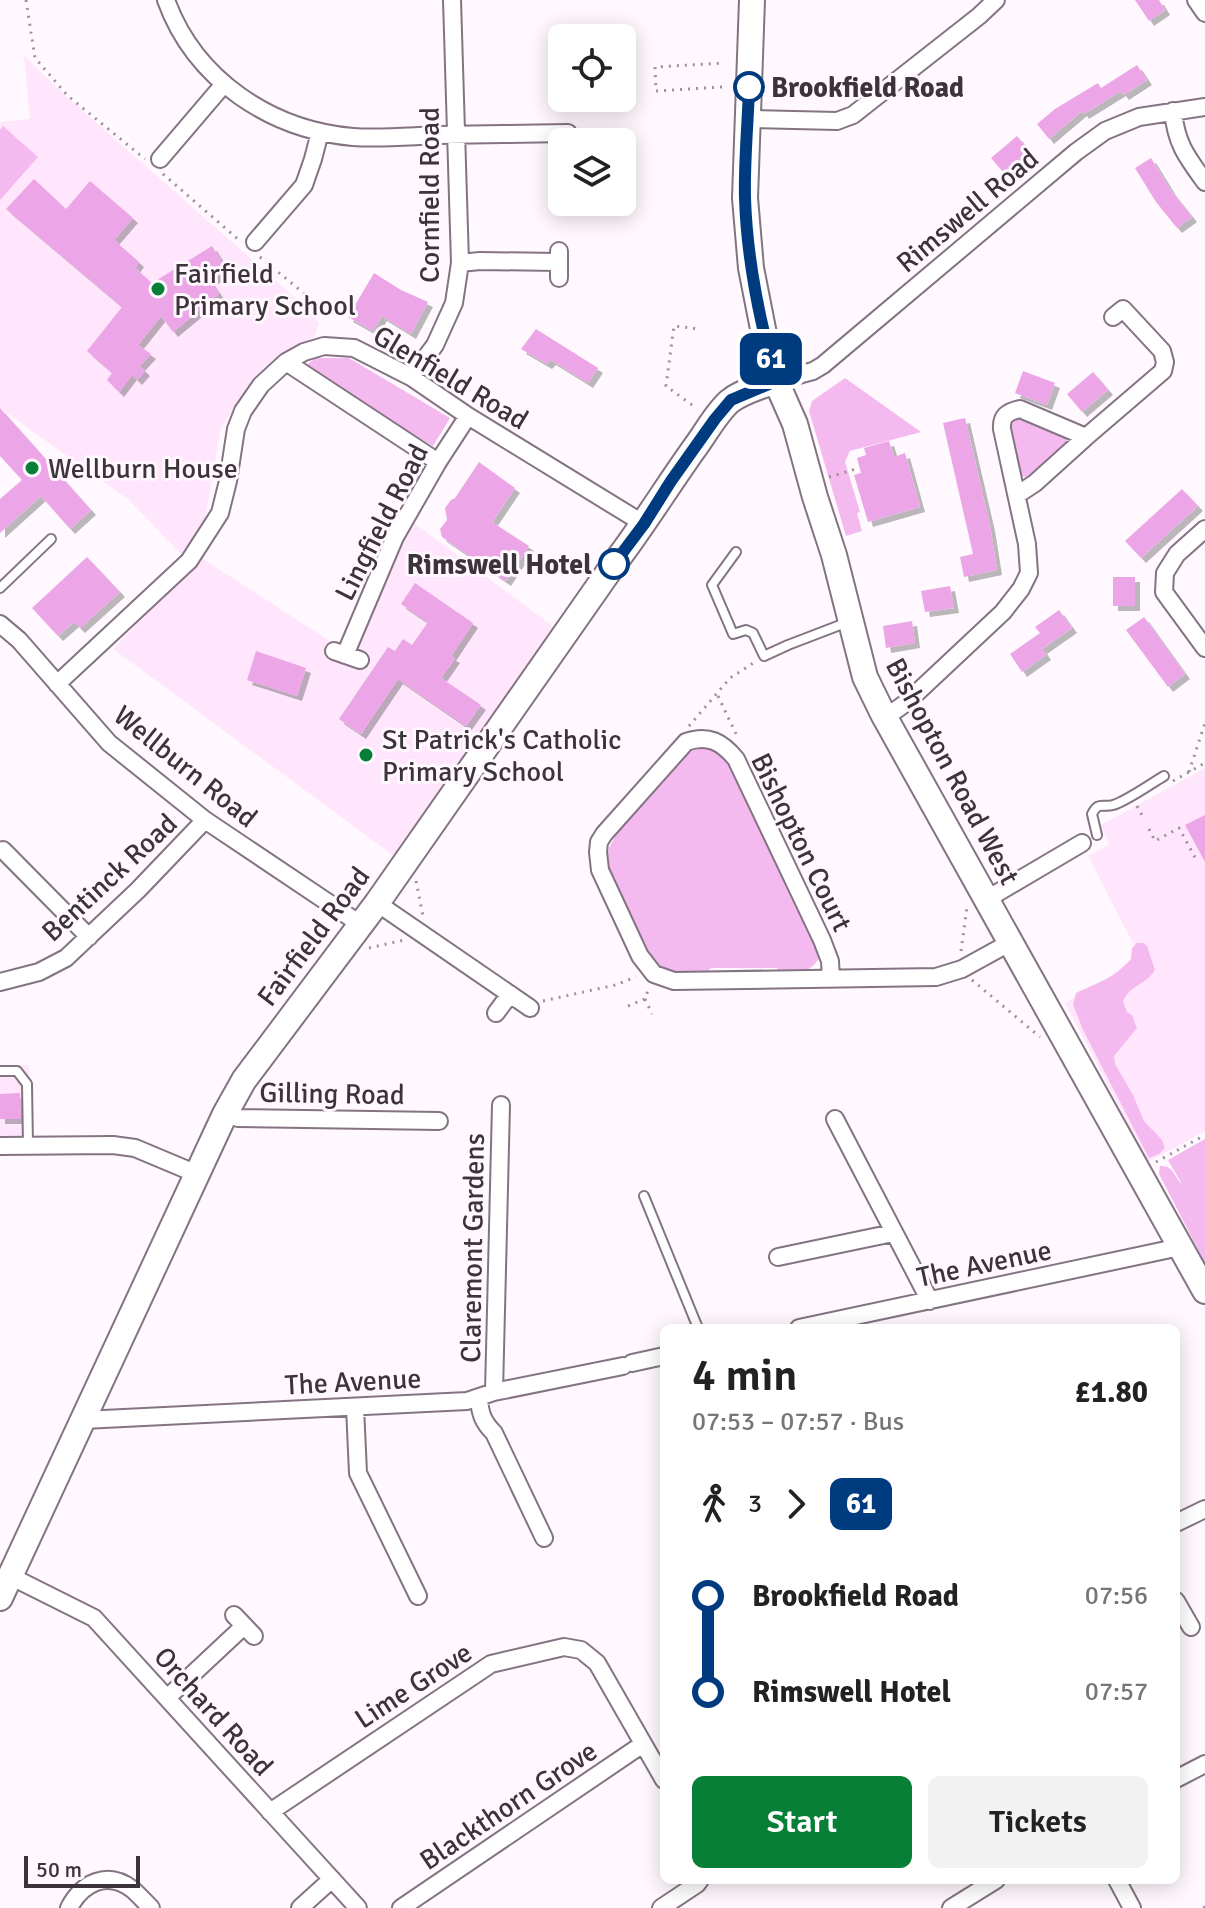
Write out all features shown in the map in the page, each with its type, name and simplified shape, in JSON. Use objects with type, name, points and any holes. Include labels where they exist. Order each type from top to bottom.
[{"type":"street","points":[[166,0],[193,51],[224,84],[276,118],[296,126],[355,137],[548,132]]},
{"type":"street","name":"Cornfield Road","points":[[411,377],[435,345],[454,303],[460,263],[452,0]]},
{"type":"street","name":"Bishopton Road West","points":[[752,0],[745,198],[751,268],[776,381],[795,424],[834,555],[865,677],[978,899],[1011,942],[1205,1291]]},
{"type":"street","points":[[748,119],[837,121],[853,115],[996,0]]},
{"type":"street","points":[[1196,0],[1205,13]]},
{"type":"street","points":[[158,162],[224,84]]},
{"type":"street","name":"Rimswell Road","points":[[776,381],[813,371],[823,365],[1105,131],[1139,117],[1205,107]]},
{"type":"street","points":[[1173,111],[1175,134],[1187,158],[1205,182]]},
{"type":"street","points":[[251,243],[304,185],[320,132]]},
{"type":"street","points":[[460,263],[559,263]]},
{"type":"street","points":[[1017,495],[1035,483],[1163,371],[1165,362],[1162,351],[1123,309],[1113,317]]},
{"type":"street","name":"Glenfield Road","points":[[57,684],[189,561],[220,513],[236,429],[243,411],[261,385],[286,362],[324,346],[354,348],[411,377],[468,416],[644,524]]},
{"type":"street","points":[[286,362],[438,462]]},
{"type":"street","name":"Fairfield Road","points":[[0,1598],[225,1114],[244,1080],[377,903],[715,419],[731,400],[776,381]]},
{"type":"street","points":[[883,714],[896,710],[919,692],[1003,612],[1029,573],[1030,560],[1002,429],[1001,421],[1005,415],[1020,409],[1086,437]]},
{"type":"street","name":"Lingfield Road","points":[[347,655],[395,537],[468,416]]},
{"type":"street","points":[[1205,529],[1171,563],[1165,573],[1164,592],[1205,648]]},
{"type":"street","name":"Wellburn Road","points":[[0,624],[19,640],[109,743],[205,820],[360,924]]},
{"type":"street","name":"Bishopton Court","points":[[651,974],[600,870],[599,842],[686,742],[695,738],[711,739],[725,746],[736,759],[822,940],[830,961],[831,979]]},
{"type":"street","name":"Bentinck Road","points":[[0,982],[39,972],[66,958],[205,820]]},
{"type":"street","points":[[978,899],[1094,836]]},
{"type":"street","points":[[5,848],[89,937]]},
{"type":"street","points":[[377,903],[530,1008]]},
{"type":"street","points":[[651,974],[674,981],[936,977],[959,969],[1011,942]]},
{"type":"street","points":[[496,1013],[510,994]]},
{"type":"street","name":"Claremont Gardens","points":[[487,1395],[501,1105]]},
{"type":"street","name":"Gilling Road","points":[[225,1114],[238,1118],[439,1121]]},
{"type":"street","points":[[835,1119],[930,1301]]},
{"type":"street","points":[[0,1146],[113,1145],[135,1148],[197,1174]]},
{"type":"street","points":[[778,1257],[893,1233]]},
{"type":"street","name":"The Avenue","points":[[830,1324],[1180,1247]]},
{"type":"street","name":"The Avenue","points":[[83,1420],[467,1401],[660,1358]]},
{"type":"street","points":[[487,1395],[480,1413],[484,1424],[494,1433],[544,1538]]},
{"type":"street","points":[[355,1407],[358,1473],[418,1596]]},
{"type":"street","points":[[1180,1521],[1205,1509]]},
{"type":"street","points":[[518,1527],[535,1519]]},
{"type":"street","name":"Orchard Road","points":[[10,1576],[94,1618],[358,1908]]},
{"type":"street","points":[[1180,1608],[1191,1627]]},
{"type":"street","points":[[167,1698],[244,1626]]},
{"type":"street","name":"Lime Grove","points":[[270,1812],[491,1664],[564,1647],[581,1650],[597,1663],[643,1744]]},
{"type":"street","points":[[643,1744],[660,1773]]},
{"type":"street","name":"Blackthorn Grove","points":[[401,1908],[643,1744]]},
{"type":"street","points":[[1180,1777],[1205,1764]]},
{"type":"street","points":[[300,1908],[332,1879]]},
{"type":"street","points":[[73,1901],[90,1884],[102,1880],[117,1881],[151,1908]]},
{"type":"street","points":[[661,1908],[697,1884]]},
{"type":"street","points":[[951,1908],[978,1901],[993,1884]]},
{"type":"street","points":[[1119,1884],[1132,1908]]},
{"type":"lane","points":[[0,588],[51,539]]},
{"type":"lane","points":[[736,552],[712,585],[733,634],[746,630],[753,633],[764,656],[851,620]]},
{"type":"lane","points":[[1094,836],[1092,814],[1096,808],[1113,805],[1164,776]]},
{"type":"lane","points":[[0,1071],[17,1071],[27,1084],[28,1146]]},
{"type":"lane","points":[[644,1196],[696,1324]]},
{"type":"path","points":[[26,0],[35,58],[68,96],[158,162],[318,305]]},
{"type":"path","points":[[722,87],[656,91],[655,67],[724,63]]},
{"type":"path","points":[[692,405],[666,386],[674,326],[700,329]]},
{"type":"path","points":[[826,478],[859,468]]},
{"type":"path","points":[[682,735],[730,678],[764,656]]},
{"type":"path","points":[[717,694],[742,747]]},
{"type":"path","points":[[1189,772],[1205,723]]},
{"type":"path","points":[[1136,802],[1143,817]]},
{"type":"path","points":[[1149,829],[1155,841],[1179,828],[1197,861]]},
{"type":"path","points":[[416,881],[425,926]]},
{"type":"path","points":[[978,899],[959,969],[1050,1046]]},
{"type":"path","points":[[366,948],[416,937]]},
{"type":"path","points":[[530,1008],[535,1002],[651,974],[645,999],[652,1014]]},
{"type":"path","points":[[628,1006],[645,999]]},
{"type":"path","points":[[1139,1172],[1205,1135]]},
{"type":"shaded area","name":"Fairfield Primary School","points":[[24,56],[307,308],[319,323],[315,336],[260,372],[221,427],[205,519],[181,554],[129,500],[0,408],[0,122],[30,119]]},
{"type":"shaded area","points":[[3,126],[38,157],[0,200],[0,130]]},
{"type":"shaded area","points":[[315,358],[349,358],[450,418],[433,446],[310,373],[307,365]]},
{"type":"shaded area","points":[[845,378],[921,432],[850,451],[845,462],[860,512],[857,513],[862,531],[846,536],[809,411],[812,401]]},
{"type":"shaded area","points":[[1017,416],[1064,434],[1067,441],[1027,477],[1019,476],[1007,427],[1009,420]]},
{"type":"shaded area","name":"St Patrick's Catholic Primary School","points":[[410,520],[559,631],[401,861],[113,649],[200,557],[342,649]]},
{"type":"shaded area","points":[[705,747],[728,761],[738,777],[752,801],[750,809],[797,911],[804,912],[820,956],[809,969],[780,974],[777,968],[711,968],[704,974],[667,970],[651,959],[632,921],[609,866],[608,852],[612,842],[643,800],[680,761],[689,752]]},
{"type":"shaded area","points":[[1205,768],[1205,1131],[1148,1162],[1065,1003],[1142,961],[1088,856],[1109,845],[1101,825]]},
{"type":"shaded area","points":[[1137,943],[1147,946],[1155,970],[1123,1001],[1137,1028],[1114,1056],[1115,1064],[1144,1121],[1162,1140],[1165,1148],[1149,1158],[1083,1030],[1073,1004],[1076,993],[1124,966],[1131,959],[1132,948]]},
{"type":"shaded area","points":[[29,1065],[31,1136],[0,1137],[0,1066]]},
{"type":"shaded area","points":[[1205,1139],[1205,1263],[1159,1174],[1160,1166],[1168,1167],[1182,1184],[1168,1160]]},
{"type":"building","points":[[1135,0],[1159,0],[1165,10],[1149,21]]},
{"type":"building","points":[[1137,65],[1147,80],[1124,95],[1121,91],[1084,114],[1082,111],[1049,139],[1037,124],[1055,109],[1098,83],[1101,88]]},
{"type":"building","points":[[1017,136],[1029,150],[1003,172],[991,158]]},
{"type":"building","points":[[1151,158],[1192,217],[1177,228],[1135,168]]},
{"type":"building","name":"Fairfield Primary School","points":[[34,179],[66,209],[90,181],[133,218],[114,240],[139,262],[135,268],[152,283],[212,246],[227,270],[210,281],[219,294],[173,332],[161,316],[138,345],[151,354],[140,366],[145,371],[137,380],[132,375],[119,392],[107,380],[112,373],[87,351],[122,307],[6,209]]},
{"type":"building","points":[[374,273],[428,302],[411,334],[382,316],[373,331],[348,317]]},
{"type":"building","points":[[536,329],[598,368],[588,383],[551,360],[547,364],[521,349]]},
{"type":"building","points":[[1023,371],[1055,383],[1047,405],[1015,393]]},
{"type":"building","points":[[1093,372],[1108,390],[1082,412],[1067,394]]},
{"type":"building","name":"Wellburn House","points":[[0,408],[91,510],[70,529],[41,496],[0,533],[0,499],[22,480],[0,456]]},
{"type":"building","points":[[965,418],[997,570],[964,577],[960,557],[973,554],[943,423]]},
{"type":"building","points":[[889,441],[894,457],[905,453],[920,507],[868,522],[854,475],[861,473],[857,458],[866,455],[864,448]]},
{"type":"building","points":[[479,462],[515,488],[492,522],[529,546],[506,581],[442,537],[440,529],[447,520],[445,508]]},
{"type":"building","points":[[1182,489],[1198,506],[1141,558],[1125,541]]},
{"type":"building","points":[[87,557],[120,592],[80,628],[74,622],[58,636],[32,608]]},
{"type":"building","points":[[1113,577],[1135,577],[1135,606],[1113,606]]},
{"type":"building","points":[[415,583],[473,623],[451,656],[455,658],[441,678],[481,705],[466,726],[398,679],[361,734],[339,719],[388,647],[395,651],[403,639],[412,645],[428,622],[401,604]]},
{"type":"building","points":[[950,586],[954,608],[925,612],[921,591]]},
{"type":"building","points":[[1059,610],[1072,628],[1042,649],[1046,655],[1022,672],[1010,654],[1040,633],[1035,627]]},
{"type":"building","points":[[1144,617],[1185,674],[1168,687],[1126,630]]},
{"type":"building","points":[[912,621],[915,643],[886,648],[883,626]]},
{"type":"building","points":[[256,651],[306,668],[297,696],[247,680]]},
{"type":"building","points":[[1205,815],[1205,862],[1185,825]]},
{"type":"building","points":[[20,1093],[21,1119],[0,1119],[0,1094]]},
{"type":"bus line","name":"61","points":[[614,564],[731,400],[776,381],[751,268],[745,198],[749,87]]},
{"type":"place","name":"Brookfield Road","points":[[749,87]]},
{"type":"place","name":"Fairfield Primary School","points":[[158,289]]},
{"type":"place","name":"Wellburn House","points":[[32,468]]},
{"type":"place","name":"Rimswell Hotel","points":[[614,564]]},
{"type":"place","name":"St Patrick's Catholic Primary School","points":[[366,755]]}]
